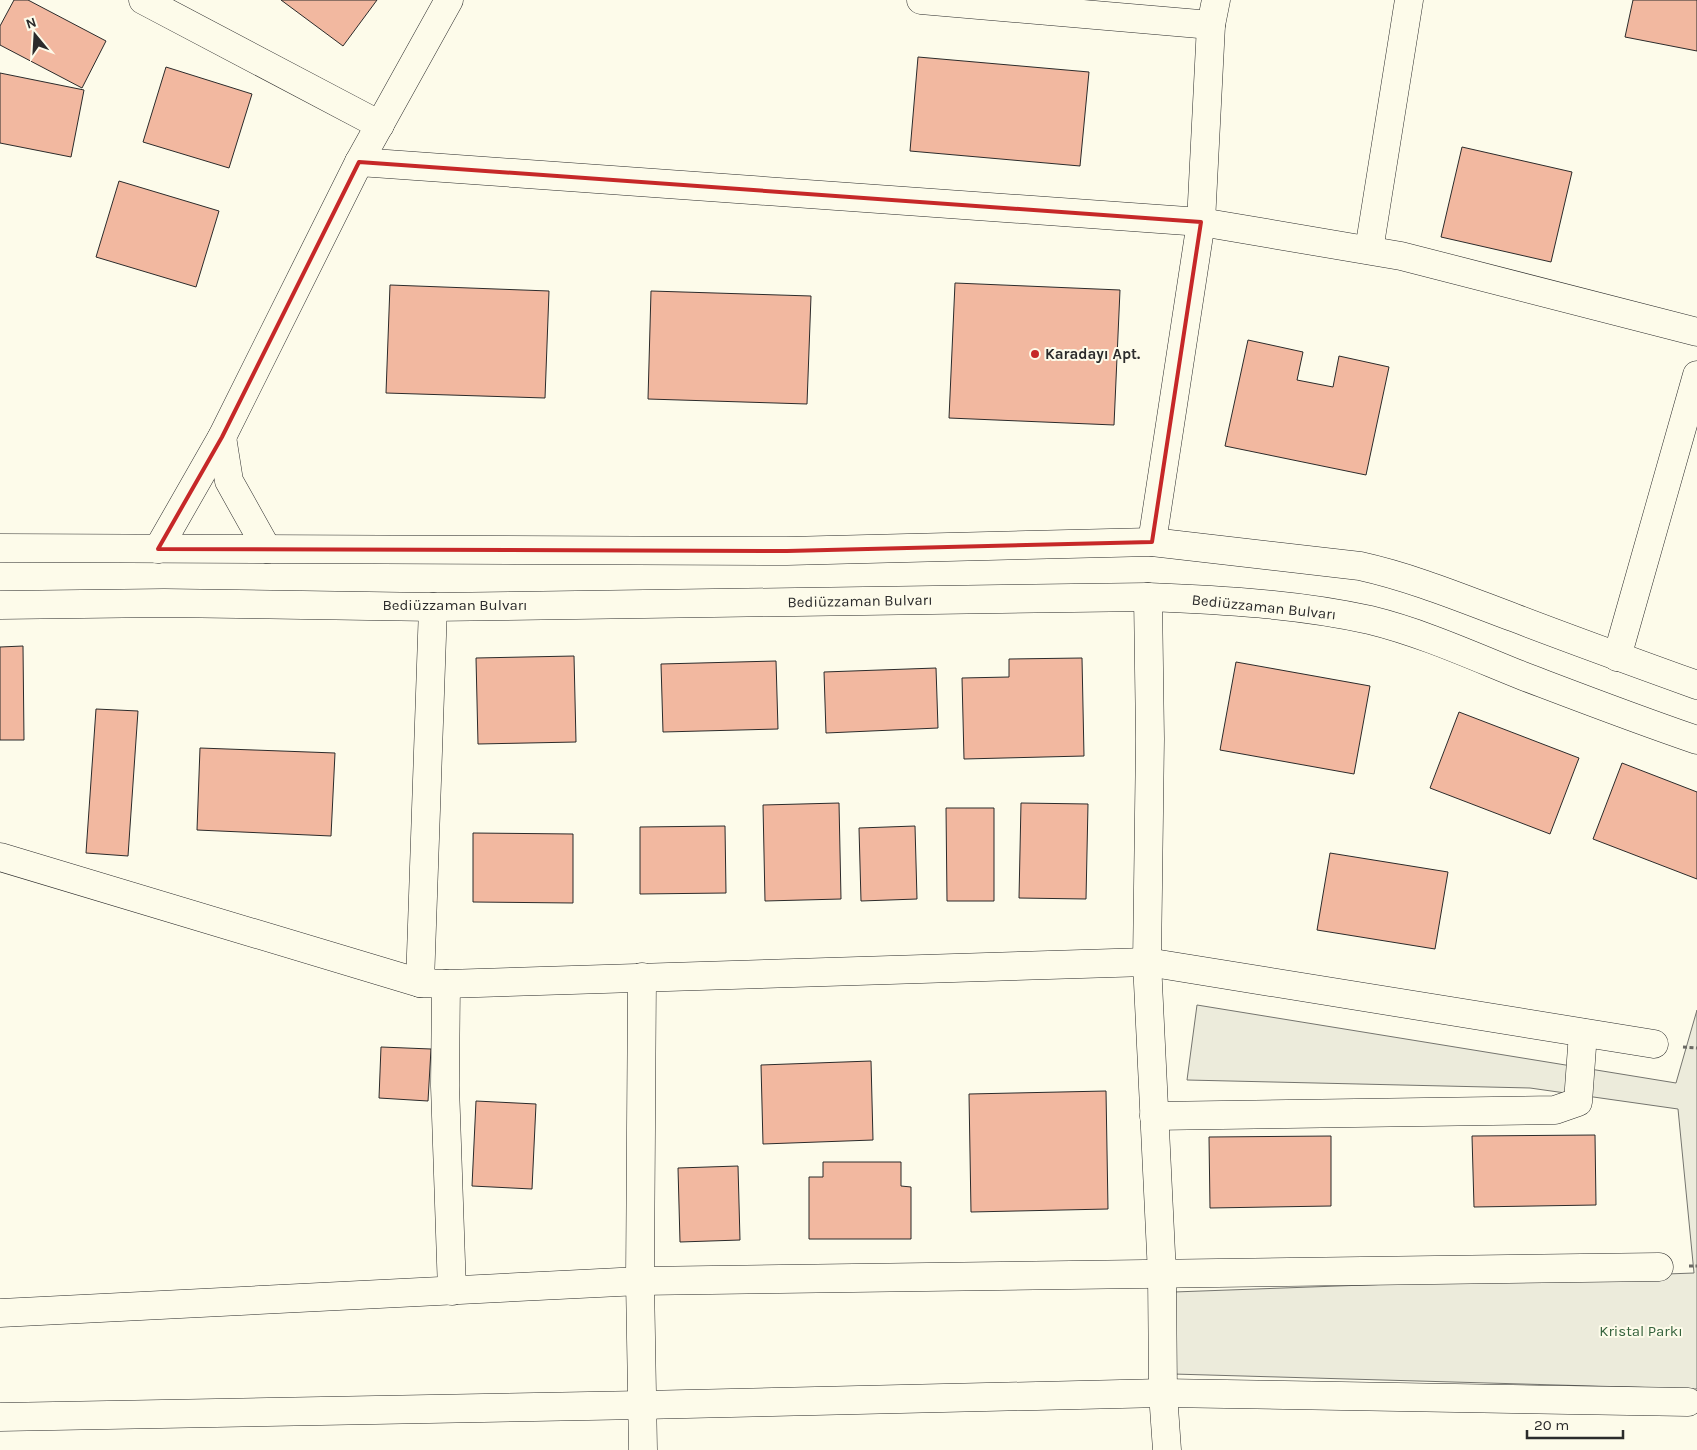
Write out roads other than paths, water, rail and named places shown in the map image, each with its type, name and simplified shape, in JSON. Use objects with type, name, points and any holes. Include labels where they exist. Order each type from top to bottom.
[{"type":"street","points":[[143,0],[380,125]]},
{"type":"street","points":[[158,549],[222,437],[359,162],[449,0]]},
{"type":"street","points":[[921,0],[1213,13],[1201,222],[1152,542]]},
{"type":"street","points":[[1369,250],[1409,0]]},
{"type":"street","points":[[359,162],[1201,222],[1401,256],[1697,332]]},
{"type":"street","points":[[1617,657],[1697,375]]},
{"type":"street","points":[[222,437],[229,481],[266,549]]},
{"type":"street","points":[[0,548],[788,551],[1152,542],[1360,566],[1382,571],[1427,585],[1617,657],[1697,685]]},
{"type":"street","points":[[1148,597],[1150,739],[1147,962],[1162,1274],[1163,1393],[1167,1450]]},
{"type":"street","name":"Bediüzzaman Bulvarı","points":[[0,604],[164,603],[433,606],[1148,597],[1206,600],[1320,610],[1372,621],[1432,640],[1601,707],[1697,740]]},
{"type":"street","points":[[433,606],[433,984],[444,1086],[452,1291]]},
{"type":"street","points":[[0,857],[433,984],[1147,962],[1654,1044]]},
{"type":"street","points":[[642,977],[640,1281],[643,1450]]},
{"type":"street","points":[[1154,1116],[1555,1110],[1578,1102],[1583,1032]]},
{"type":"street","points":[[0,1313],[640,1281],[1659,1267]]},
{"type":"street","points":[[0,1417],[642,1406],[1163,1393],[1688,1402]]},
{"type":"place","name":"Karadayı Apt.","points":[[1035,354]]},
{"type":"park label","name":"Kristal Parkı","points":[[1641,1331]]}]
